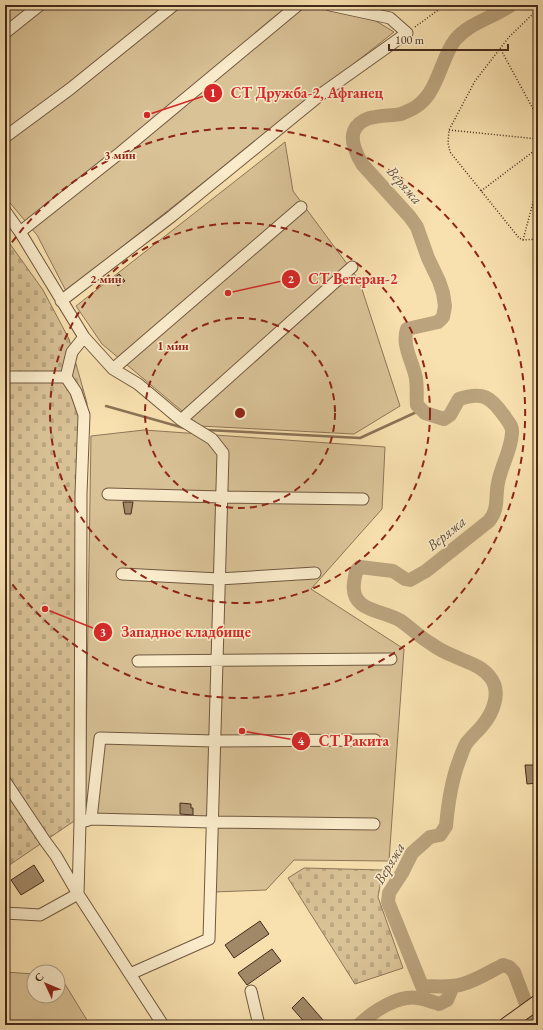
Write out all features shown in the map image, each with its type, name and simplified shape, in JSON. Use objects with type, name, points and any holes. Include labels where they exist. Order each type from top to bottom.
[{"type":"main road","points":[[506,1025],[538,1002]]},
{"type":"street","points":[[5,33],[40,5]]},
{"type":"street","points":[[5,138],[70,89],[174,5]]},
{"type":"street","points":[[20,232],[121,152],[298,5]]},
{"type":"street","points":[[61,301],[172,216],[324,92],[407,33],[390,18],[330,5]]},
{"type":"street","points":[[113,369],[301,206]]},
{"type":"street","points":[[5,211],[20,232],[84,337],[113,369],[138,384],[180,420],[212,439],[223,453],[214,740],[210,939],[130,974]]},
{"type":"street","points":[[180,420],[352,268]]},
{"type":"street","points":[[84,337],[72,352],[66,377],[76,392],[84,415],[81,494],[86,820]]},
{"type":"street","points":[[5,376],[66,377]]},
{"type":"street","points":[[108,494],[363,499]]},
{"type":"street","points":[[122,574],[219,579],[315,573]]},
{"type":"street","points":[[138,661],[391,659]]},
{"type":"street","points":[[78,894],[86,820],[100,738],[375,740]]},
{"type":"street","points":[[5,781],[56,856],[78,894],[164,1025]]},
{"type":"street","points":[[86,820],[374,824]]},
{"type":"street","points":[[5,913],[40,915],[78,894]]},
{"type":"street","points":[[251,991],[259,1025]]},
{"type":"path","points":[[407,33],[445,5]]},
{"type":"path","points":[[538,9],[509,38],[475,81],[449,130],[448,143],[450,152],[519,238],[523,240],[538,239]]},
{"type":"path","points":[[500,49],[538,118]]},
{"type":"path","points":[[449,130],[538,139]]},
{"type":"path","points":[[481,191],[538,148]]},
{"type":"path","points":[[523,240],[538,184]]},
{"type":"green space","points":[[5,5],[320,5],[376,21],[394,32],[66,291],[37,235],[5,197]]},
{"type":"green space","points":[[285,142],[293,191],[359,280],[400,406],[354,434],[200,426],[102,344],[76,306]]},
{"type":"green space","points":[[5,237],[43,290],[69,339],[87,403],[83,815],[5,868]]},
{"type":"green space","points":[[144,430],[385,447],[382,509],[311,589],[404,649],[389,861],[294,860],[266,890],[214,892],[216,818],[85,813],[91,436]]},
{"type":"green space","points":[[304,868],[383,870],[378,897],[403,968],[355,984],[288,878]]},
{"type":"green space","points":[[5,972],[26,973],[26,1004],[66,1004],[66,986],[90,1025],[5,1025]]},
{"type":"building","points":[[119,274],[125,281],[118,286],[113,279]]},
{"type":"building","points":[[123,502],[133,502],[131,514],[125,514]]},
{"type":"building","points":[[525,765],[538,765],[538,783],[527,784]]},
{"type":"building","points":[[180,803],[191,804],[191,808],[193,808],[193,815],[180,814]]},
{"type":"building","points":[[34,865],[44,881],[21,895],[11,880]]},
{"type":"building","points":[[260,921],[269,934],[234,958],[225,945]]},
{"type":"building","points":[[272,949],[281,961],[247,985],[238,973]]},
{"type":"building","points":[[303,997],[323,1020],[317,1025],[307,1025],[292,1008]]},
{"type":"waterway","name":"Веряжа","points":[[511,5],[475,24],[455,40],[450,47],[435,84],[424,100],[417,106],[401,114],[368,119],[358,125],[354,131],[353,139],[356,153],[363,165],[410,217],[417,227],[443,293],[445,306],[443,317],[438,322],[407,329],[406,346],[416,378],[417,405],[425,413],[444,419],[450,415],[459,399],[480,396],[491,400],[512,428],[510,446],[498,483],[495,508],[489,521],[426,571],[410,580],[405,579],[393,571],[360,567],[355,576],[354,593],[357,600],[363,605],[401,621],[439,649],[478,667],[486,673],[494,683],[496,696],[493,709],[486,721],[466,744],[456,769],[450,793],[446,826],[440,835],[430,837],[412,853],[402,873],[389,893],[388,902],[422,986],[458,985],[483,976],[503,965],[509,967],[514,972],[534,1025]]},
{"type":"waterway","points":[[106,406],[184,428]]},
{"type":"waterway","points":[[207,430],[360,438],[421,410]]},
{"type":"waterway","points":[[359,1025],[371,1014],[386,1005],[402,999],[418,998],[439,1004],[447,1000],[453,986]]},
{"type":"place","name":"СТ Дружба-2, Афганец","points":[[147,115]]},
{"type":"place","name":"СТ Ветеран-2","points":[[228,293]]},
{"type":"place","name":"Западное кладбище","points":[[45,609]]},
{"type":"place","name":"СТ Ракита","points":[[242,731]]}]
